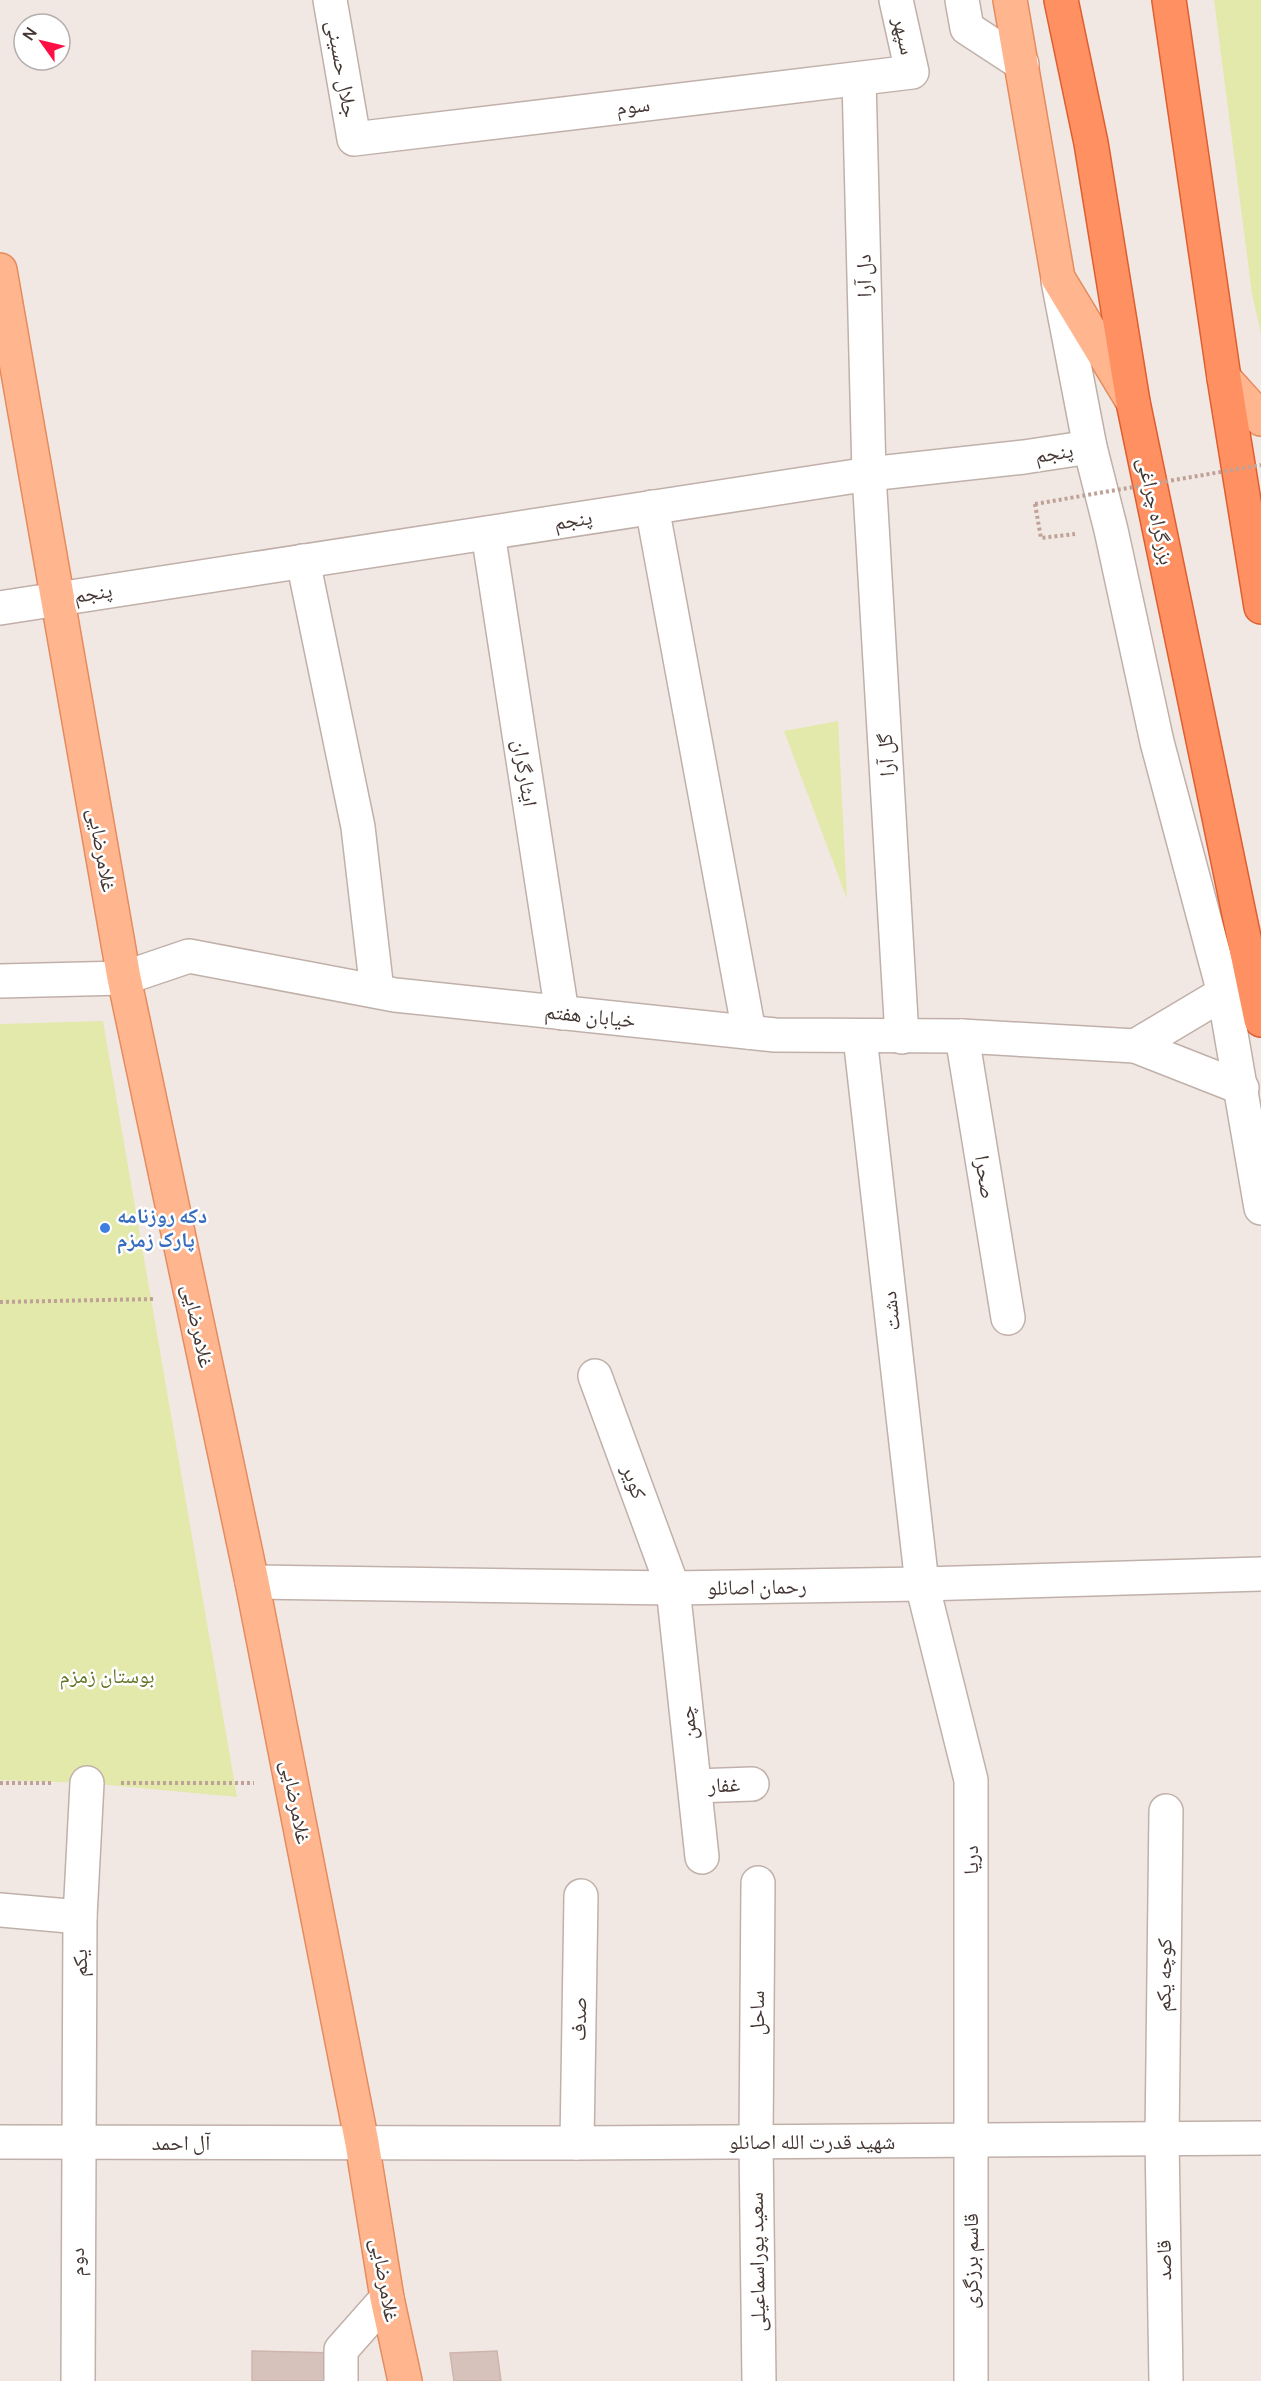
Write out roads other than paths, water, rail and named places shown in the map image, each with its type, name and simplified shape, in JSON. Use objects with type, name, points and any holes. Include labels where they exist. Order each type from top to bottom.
[{"type":"highway","name":"بزرگراه چراغی","points":[[1060,0],[1090,142],[1133,402],[1261,1020]]},
{"type":"highway","points":[[1169,0],[1224,378],[1261,607]]},
{"type":"main road","points":[[1010,0],[1058,278],[1133,402]]},
{"type":"main road","name":"غلامرضایی","points":[[0,270],[124,978],[252,1582],[362,2143],[387,2298],[405,2381]]},
{"type":"main road","points":[[1224,378],[1261,419]]},
{"type":"street","name":"جلال حسینی","points":[[330,0],[354,139]]},
{"type":"street","name":"سپهر","points":[[896,0],[912,72]]},
{"type":"street","points":[[962,0],[967,28],[1022,64]]},
{"type":"street","name":"سوم","points":[[354,139],[912,72]]},
{"type":"street","name":"دل آرا","points":[[859,79],[869,474]]},
{"type":"street","points":[[1058,278],[1090,447],[1111,530],[1157,742],[1224,993],[1261,1208]]},
{"type":"street","name":"پنجم","points":[[0,608],[869,474],[1024,457],[1090,447]]},
{"type":"street","name":"گل آرا","points":[[869,474],[902,1037]]},
{"type":"street","points":[[652,507],[749,1032]]},
{"type":"street","name":"ایثارگران","points":[[488,533],[562,1013]]},
{"type":"street","points":[[303,561],[358,827],[377,992]]},
{"type":"street","name":"خیابان هفتم","points":[[0,981],[124,978],[189,956],[377,992],[775,1035],[962,1036],[1135,1046]]},
{"type":"street","points":[[1135,1046],[1224,993]]},
{"type":"street","name":"دشت","points":[[860,1036],[922,1584]]},
{"type":"street","name":"صحرا","points":[[962,1036],[1008,1318]]},
{"type":"street","points":[[1135,1046],[1242,1088]]},
{"type":"street","name":"کویر","points":[[595,1376],[673,1588]]},
{"type":"street","name":"رحمان اصانلو","points":[[252,1582],[673,1588],[922,1584],[1261,1574]]},
{"type":"street","name":"دریا","points":[[922,1584],[971,1780],[972,2141]]},
{"type":"street","name":"چمن","points":[[673,1588],[702,1857]]},
{"type":"street","name":"یکم","points":[[77,2143],[80,1917],[87,1783]]},
{"type":"street","name":"غفار","points":[[695,1786],[752,1784]]},
{"type":"street","name":"کوچه یکم","points":[[1162,2139],[1166,1811]]},
{"type":"street","name":"ساحل","points":[[756,2142],[758,1883]]},
{"type":"street","name":"صدف","points":[[577,2143],[581,1896]]},
{"type":"street","points":[[0,1910],[80,1917]]},
{"type":"street","name":"شهید قدرت الله اصانلو","points":[[362,2143],[1261,2138]]},
{"type":"street","name":"قاصد","points":[[1162,2139],[1166,2381]]},
{"type":"street","name":"قاسم برزگری","points":[[971,2381],[972,2141]]},
{"type":"street","name":"آل احمد","points":[[0,2142],[362,2143]]},
{"type":"street","name":"سعید پوراسماعیلی","points":[[756,2142],[759,2381]]},
{"type":"street","name":"دوم","points":[[77,2143],[78,2381]]},
{"type":"street","points":[[341,2381],[341,2350],[387,2298]]},
{"type":"place","name":"دکه روزنامه پارک زمزم","points":[[105,1228]]},
{"type":"park label","name":"بوستان زمزم","points":[[107,1676]]}]
